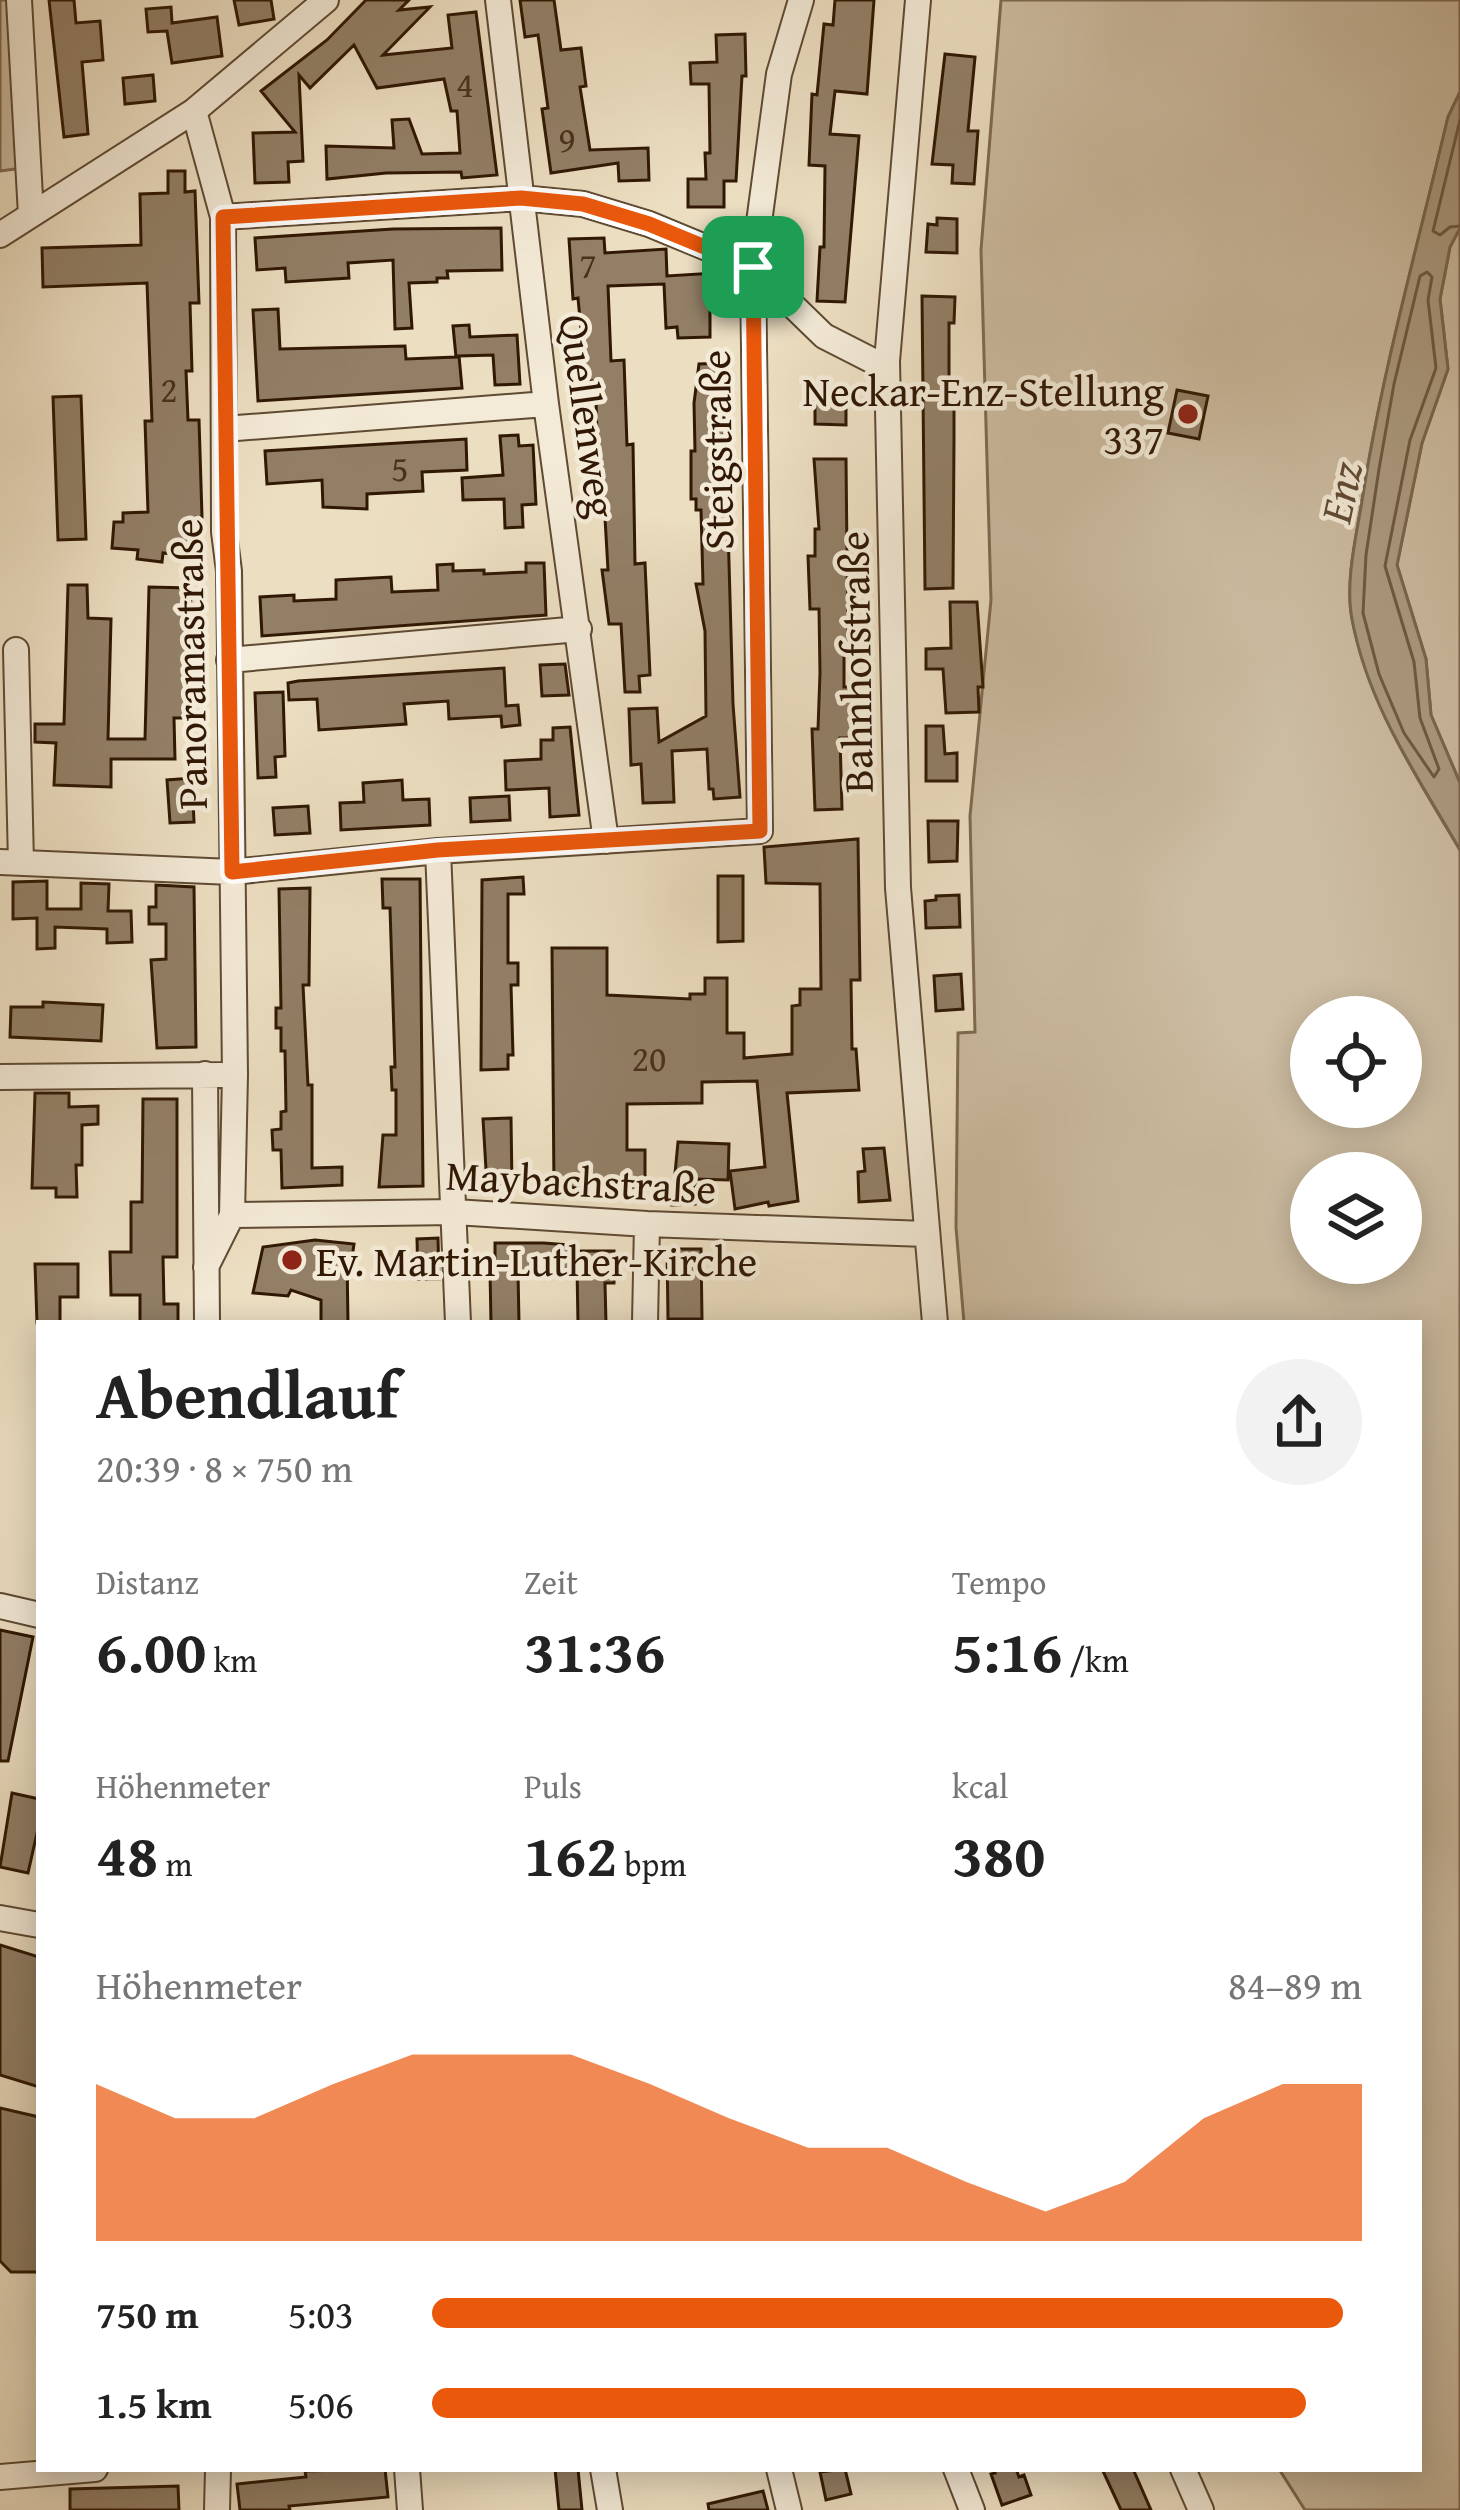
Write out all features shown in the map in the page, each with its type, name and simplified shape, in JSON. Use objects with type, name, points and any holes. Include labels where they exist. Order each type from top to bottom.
[{"type":"street","points":[[19,0],[31,215]]},
{"type":"street","points":[[0,235],[194,111],[326,0]]},
{"type":"street","name":"Quellenweg","points":[[498,0],[546,404],[606,841]]},
{"type":"street","name":"Steigstraße","points":[[606,841],[760,831],[753,267],[779,74],[801,0]]},
{"type":"street","name":"Bahnhofstraße","points":[[917,0],[887,361],[898,888],[934,1320]]},
{"type":"street","name":"Panoramastraße","points":[[194,111],[223,217],[235,1075],[232,1215],[206,1267]]},
{"type":"street","points":[[223,217],[521,198],[583,204],[649,224],[753,267],[824,336],[872,361],[887,361]]},
{"type":"street","points":[[224,429],[546,404]]},
{"type":"street","points":[[229,660],[579,629]]},
{"type":"street","points":[[16,650],[11,863],[232,872],[438,850],[606,841]]},
{"type":"street","points":[[438,850],[458,1320]]},
{"type":"street","name":"Panoramastraße","points":[[205,1074],[207,1320]]},
{"type":"street","points":[[0,1077],[235,1075]]},
{"type":"street","name":"Maybachstraße","points":[[232,1215],[455,1212],[926,1234]]},
{"type":"street","points":[[645,1320],[647,1224]]},
{"type":"street","points":[[0,1606],[36,1614]]},
{"type":"street","points":[[0,1918],[36,1924]]},
{"type":"street","points":[[0,2477],[59,2472]]},
{"type":"street","points":[[217,2510],[218,2472]]},
{"type":"street","points":[[407,2472],[410,2510]]},
{"type":"street","points":[[604,2472],[610,2510]]},
{"type":"street","points":[[779,2472],[789,2510]]},
{"type":"street","points":[[957,2472],[971,2510]]},
{"type":"street","points":[[1184,2472],[1201,2510]]},
{"type":"shaded area","points":[[0,0],[14,0],[23,168],[0,171]]},
{"type":"shaded area","points":[[1001,0],[1460,0],[1460,92],[1448,117],[1390,356],[1354,545],[1350,590],[1360,651],[1382,710],[1460,850],[1460,2510],[1305,2510],[1281,2472],[1422,2472],[1422,1320],[964,1320],[956,1227],[958,1033],[975,1032],[970,816],[991,600],[981,250]]},
{"type":"shaded area","points":[[1460,228],[1460,783],[1431,715],[1426,659],[1397,565],[1422,443],[1448,369],[1440,299],[1450,247]]},
{"type":"water","points":[[1460,92],[1460,228],[1450,247],[1440,299],[1448,369],[1422,443],[1397,565],[1426,659],[1431,715],[1460,783],[1460,850],[1382,711],[1359,651],[1350,590],[1354,545],[1390,356],[1448,117]]},
{"type":"building","points":[[49,0],[74,0],[76,23],[100,21],[103,60],[82,62],[88,134],[64,137]]},
{"type":"building","points":[[234,0],[271,0],[274,19],[239,25]]},
{"type":"building","points":[[366,0],[409,0],[399,10],[430,7],[383,55],[452,48],[448,15],[476,12],[497,175],[462,178],[461,172],[386,173],[327,179],[326,146],[394,148],[392,120],[409,119],[422,154],[460,153],[457,111],[451,111],[444,79],[377,88],[354,45],[310,88],[299,75],[303,161],[288,162],[289,182],[255,183],[253,133],[295,132],[261,91],[327,40]]},
{"type":"building","points":[[520,0],[554,0],[561,50],[581,48],[586,86],[580,87],[590,150],[648,148],[649,180],[619,181],[618,163],[551,173],[538,35],[525,37]]},
{"type":"building","points":[[835,0],[874,0],[867,94],[835,91],[830,134],[859,136],[845,302],[817,301],[820,247],[824,247],[825,166],[809,165],[812,94],[817,95],[824,24],[833,25]]},
{"type":"building","points":[[171,7],[172,23],[217,17],[222,56],[172,63],[167,31],[148,32],[146,9]]},
{"type":"building","points":[[745,34],[736,181],[724,181],[724,207],[688,207],[688,179],[706,179],[705,153],[710,153],[709,84],[691,84],[690,63],[717,62],[716,35]]},
{"type":"building","points":[[945,54],[975,57],[968,131],[978,131],[974,184],[952,183],[953,165],[932,164]]},
{"type":"building","points":[[153,75],[155,101],[125,104],[123,78]]},
{"type":"building","points":[[168,171],[185,171],[185,192],[195,191],[199,303],[190,303],[192,371],[186,371],[188,420],[199,420],[202,517],[197,517],[193,556],[163,553],[162,562],[137,559],[138,550],[112,548],[114,522],[123,522],[123,513],[148,512],[145,421],[152,421],[147,283],[43,287],[42,248],[141,245],[140,194],[168,193]]},
{"type":"building","points":[[937,218],[957,219],[957,253],[926,252],[928,224],[937,225]]},
{"type":"building","points":[[501,228],[502,270],[447,271],[448,278],[437,278],[437,282],[409,283],[412,328],[395,329],[393,260],[348,263],[349,278],[286,282],[285,268],[257,270],[255,238]]},
{"type":"building","points":[[604,238],[605,253],[666,249],[667,276],[715,273],[710,337],[678,338],[677,327],[666,328],[664,284],[608,286],[611,361],[624,360],[627,445],[633,444],[635,564],[645,563],[650,675],[639,676],[640,692],[625,692],[621,624],[609,624],[602,570],[608,570],[602,466],[590,467],[589,450],[595,449],[597,437],[596,401],[593,381],[586,381],[578,298],[573,299],[569,239]]},
{"type":"building","points":[[922,296],[955,297],[954,323],[949,323],[949,408],[954,408],[953,588],[925,589]]},
{"type":"building","points":[[278,309],[280,349],[405,346],[406,359],[456,357],[453,326],[469,325],[470,337],[517,335],[520,384],[495,385],[493,355],[459,356],[462,388],[258,401],[253,310]]},
{"type":"building","points":[[724,363],[724,451],[717,452],[717,493],[727,492],[740,797],[714,799],[707,749],[672,751],[674,802],[643,803],[641,764],[631,765],[629,709],[657,708],[659,742],[706,716],[705,631],[696,584],[703,584],[701,510],[696,510],[696,499],[691,499],[691,451],[695,451],[699,364]]},
{"type":"building","points":[[815,390],[846,390],[846,425],[815,424]]},
{"type":"building","name":"Neckar-Enz-Stellung 337","points":[[1177,390],[1208,396],[1199,439],[1168,433]]},
{"type":"building","points":[[81,396],[86,539],[58,540],[53,397]]},
{"type":"building","points":[[518,435],[519,446],[533,445],[536,504],[522,505],[523,527],[505,528],[504,499],[463,500],[462,478],[503,475],[500,436]]},
{"type":"building","points":[[466,439],[467,470],[422,472],[423,491],[367,494],[367,509],[323,507],[322,480],[267,484],[265,451]]},
{"type":"building","points":[[814,459],[846,459],[848,651],[844,651],[844,687],[863,687],[864,706],[855,706],[856,738],[840,738],[842,809],[815,810],[812,729],[818,729],[819,609],[810,609],[808,556],[815,556],[815,529],[819,529]]},
{"type":"building","points":[[526,563],[544,563],[546,615],[262,636],[260,597],[336,599],[336,580],[391,577],[392,592],[438,590],[437,565],[453,564],[453,571],[484,570],[484,574],[526,572]]},
{"type":"building","points":[[68,585],[87,585],[88,618],[111,619],[108,739],[145,739],[149,587],[191,588],[188,718],[174,718],[175,759],[111,759],[111,787],[54,785],[56,743],[35,742],[35,724],[64,724]]},
{"type":"building","points":[[950,602],[977,602],[983,687],[978,687],[979,712],[946,713],[943,669],[926,669],[926,649],[951,648]]},
{"type":"building","points":[[565,664],[569,695],[542,696],[540,665]]},
{"type":"building","points":[[504,668],[506,706],[518,705],[520,725],[502,727],[501,716],[449,719],[448,701],[404,704],[406,724],[319,730],[317,699],[289,700],[288,683],[298,681]]},
{"type":"building","points":[[283,692],[285,756],[275,757],[276,777],[258,778],[255,693]]},
{"type":"building","points":[[926,726],[943,726],[945,754],[957,753],[957,781],[926,781]]},
{"type":"building","points":[[570,727],[579,815],[550,817],[549,788],[506,790],[505,761],[541,759],[541,740],[553,740],[553,728]]},
{"type":"building","points":[[192,778],[194,822],[170,823],[167,780]]},
{"type":"building","points":[[402,780],[403,800],[429,799],[430,825],[341,830],[340,803],[364,802],[363,783]]},
{"type":"building","points":[[509,796],[510,820],[471,822],[470,798]]},
{"type":"building","points":[[308,806],[310,833],[275,835],[273,808]]},
{"type":"building","points":[[928,821],[958,821],[957,861],[929,862]]},
{"type":"building","points":[[858,839],[860,980],[851,980],[852,1049],[856,1049],[859,1090],[787,1093],[798,1201],[735,1209],[730,1171],[765,1167],[757,1081],[702,1082],[702,1103],[627,1104],[627,1150],[645,1150],[645,1187],[554,1188],[552,948],[607,948],[607,995],[690,999],[690,994],[705,994],[705,978],[727,978],[727,1033],[744,1033],[744,1058],[792,1054],[792,1006],[800,1005],[800,989],[821,989],[820,884],[766,883],[764,847]]},
{"type":"building","points":[[718,876],[743,876],[743,941],[718,942]]},
{"type":"building","points":[[523,877],[524,894],[508,894],[508,963],[518,963],[518,985],[511,985],[513,1055],[508,1055],[508,1069],[481,1070],[482,880]]},
{"type":"building","points":[[382,879],[420,879],[423,1186],[379,1187],[383,1135],[396,1135],[390,908],[383,908]]},
{"type":"building","points":[[47,881],[47,909],[81,909],[81,883],[109,884],[108,911],[131,911],[132,942],[107,943],[107,929],[55,927],[55,948],[37,949],[37,918],[13,919],[13,882]]},
{"type":"building","points":[[156,885],[194,887],[196,1047],[157,1048],[151,960],[166,959],[166,924],[149,924],[149,907],[156,907]]},
{"type":"building","points":[[310,888],[309,985],[303,985],[308,1085],[312,1085],[312,1168],[342,1167],[342,1185],[282,1188],[281,1150],[273,1150],[272,1130],[281,1129],[281,1112],[286,1111],[285,1051],[281,1051],[281,1028],[276,1028],[276,1008],[281,1008],[279,889]]},
{"type":"building","points":[[959,895],[960,927],[926,928],[925,901]]},
{"type":"building","points":[[961,974],[963,1009],[936,1011],[934,976]]},
{"type":"building","points":[[43,1002],[103,1005],[101,1041],[10,1037],[11,1007],[43,1007]]},
{"type":"building","points":[[35,1093],[69,1093],[69,1107],[98,1106],[98,1124],[82,1125],[77,1197],[56,1197],[56,1188],[32,1188]]},
{"type":"building","points":[[143,1099],[177,1099],[177,1257],[163,1257],[164,1304],[178,1304],[178,1320],[140,1320],[140,1295],[111,1295],[110,1252],[131,1252],[131,1202],[142,1202]]},
{"type":"building","points":[[511,1118],[512,1185],[487,1186],[483,1119]]},
{"type":"building","points":[[678,1142],[729,1144],[728,1180],[695,1179],[695,1204],[672,1205]]},
{"type":"building","points":[[884,1148],[890,1200],[859,1202],[858,1172],[865,1171],[863,1149]]},
{"type":"building","points":[[438,1238],[439,1279],[418,1279],[417,1239]]},
{"type":"building","points":[[315,1240],[354,1244],[352,1258],[347,1260],[348,1320],[321,1320],[321,1300],[291,1290],[288,1296],[253,1293],[263,1247]]},
{"type":"building","points":[[495,1243],[614,1251],[614,1283],[605,1283],[606,1320],[578,1320],[577,1268],[518,1272],[519,1320],[491,1320],[490,1271],[495,1270]]},
{"type":"building","points":[[667,1249],[701,1249],[702,1319],[668,1319]]},
{"type":"building","points":[[35,1264],[78,1264],[78,1297],[60,1297],[60,1320],[37,1320]]},
{"type":"building","points":[[0,1630],[33,1637],[8,1761],[0,1761]]},
{"type":"building","points":[[12,1793],[36,1798],[36,1837],[28,1873],[0,1867]]},
{"type":"building","points":[[0,1945],[36,1956],[36,2086],[0,2075]]},
{"type":"building","points":[[0,2108],[36,2116],[36,2272],[11,2272],[0,2261]]},
{"type":"building","points":[[305,2472],[385,2472],[388,2497],[289,2506],[290,2510],[240,2510],[237,2484],[306,2477]]},
{"type":"building","points":[[555,2472],[578,2472],[582,2510],[559,2510]]},
{"type":"building","points":[[820,2472],[846,2472],[851,2494],[826,2500]]},
{"type":"building","points":[[1103,2472],[1134,2472],[1151,2510],[1121,2510]]},
{"type":"building","points":[[991,2474],[1024,2475],[1031,2495],[1002,2505]]},
{"type":"building","points":[[178,2486],[179,2510],[70,2510],[70,2489]]},
{"type":"building","points":[[763,2491],[768,2510],[709,2510],[708,2504]]},
{"type":"place","name":"Neckar-Enz-Stellung 337","points":[[1188,414]]},
{"type":"place","name":"Ev. Martin-Luther-Kirche","points":[[292,1260]]},
{"type":"route","points":[[521,198],[583,204],[649,224],[753,267],[760,831],[438,850],[232,872],[223,217],[521,198]]},
{"type":"water label","name":"Enz","points":[[1340,492]]}]
